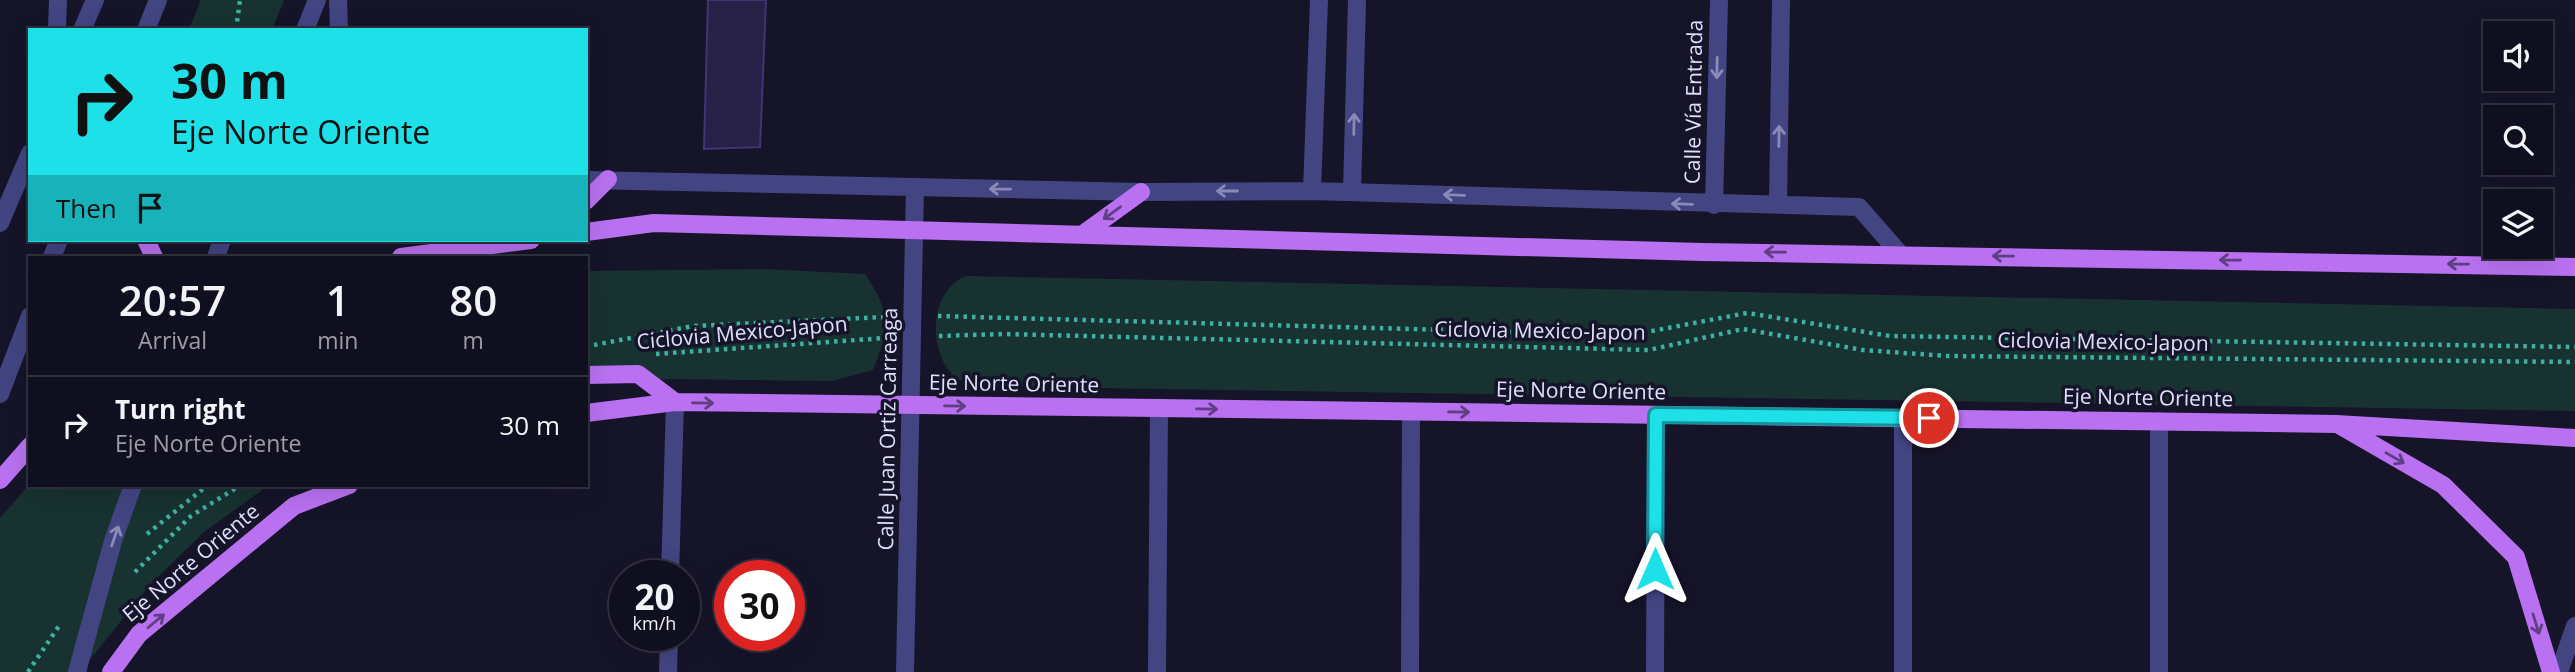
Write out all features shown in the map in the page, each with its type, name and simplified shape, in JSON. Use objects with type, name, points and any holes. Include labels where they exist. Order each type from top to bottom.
[{"type":"main road","points":[[588,199],[608,179]]},
{"type":"main road","points":[[1083,234],[1140,192]]},
{"type":"main road","points":[[588,232],[653,223],[1900,254],[2575,267]]},
{"type":"main road","points":[[409,256],[516,242]]},
{"type":"main road","points":[[588,375],[638,374],[675,402]]},
{"type":"main road","name":"Eje Norte Oriente","points":[[588,413],[675,402],[1159,408],[2336,424],[2575,438]]},
{"type":"main road","points":[[2336,424],[2443,485],[2516,557],[2551,672]]},
{"type":"main road","points":[[0,480],[28,448]]},
{"type":"main road","name":"Eje Norte Oriente","points":[[111,672],[139,634],[293,506],[344,487]]},
{"type":"street","points":[[57,28],[58,0]]},
{"type":"street","points":[[83,28],[95,0]]},
{"type":"street","points":[[147,28],[158,0]]},
{"type":"street","points":[[306,28],[317,0]]},
{"type":"street","points":[[338,0],[340,28]]},
{"type":"street","points":[[1312,191],[1320,0]]},
{"type":"street","points":[[1352,192],[1357,0]]},
{"type":"street","name":"Calle Vía Entrada","points":[[1714,205],[1719,0]]},
{"type":"street","points":[[1777,204],[1781,0]]},
{"type":"street","points":[[0,223],[28,157]]},
{"type":"street","points":[[588,180],[1140,192],[1312,191],[1714,205],[1859,207],[1900,254]]},
{"type":"street","name":"Calle Juan Ortiz Carreaga","points":[[905,672],[915,187]]},
{"type":"street","points":[[0,394],[28,321]]},
{"type":"street","points":[[670,560],[675,402]]},
{"type":"street","points":[[1157,672],[1159,408]]},
{"type":"street","points":[[1410,672],[1411,412]]},
{"type":"street","points":[[1655,672],[1656,415]]},
{"type":"street","points":[[1903,418],[1903,672]]},
{"type":"street","points":[[2159,421],[2160,672]]},
{"type":"street","points":[[76,672],[113,541],[132,487]]},
{"type":"street","points":[[2559,672],[2575,626]]},
{"type":"street","points":[[668,672],[669,651]]},
{"type":"path","points":[[236,28],[240,0]]},
{"type":"path","points":[[588,346],[644,332],[693,326],[912,316],[1631,335],[1747,313],[1890,336],[2575,347]]},
{"type":"path","name":"Ciclovia Mexico-Japon","points":[[654,354],[912,337],[1003,334],[1649,350],[1743,329],[1863,349],[1947,356],[2575,362]]},
{"type":"path","points":[[132,575],[191,516],[238,487]]},
{"type":"green space","points":[[201,0],[284,0],[273,28],[190,28]]},
{"type":"green space","points":[[763,269],[865,274],[884,311],[886,321],[883,342],[873,370],[832,381],[669,379],[588,384],[588,271]]},
{"type":"green space","points":[[966,276],[2575,309],[2575,411],[969,386],[953,375],[943,362],[936,334],[936,319],[946,293],[954,283]]},
{"type":"green space","points":[[28,486],[266,487],[204,532],[150,585],[80,672],[0,672],[0,518]]},
{"type":"building","points":[[708,0],[766,0],[760,147],[704,149]]},
{"type":"route","points":[[1655,569],[1656,415],[1929,418]]}]
